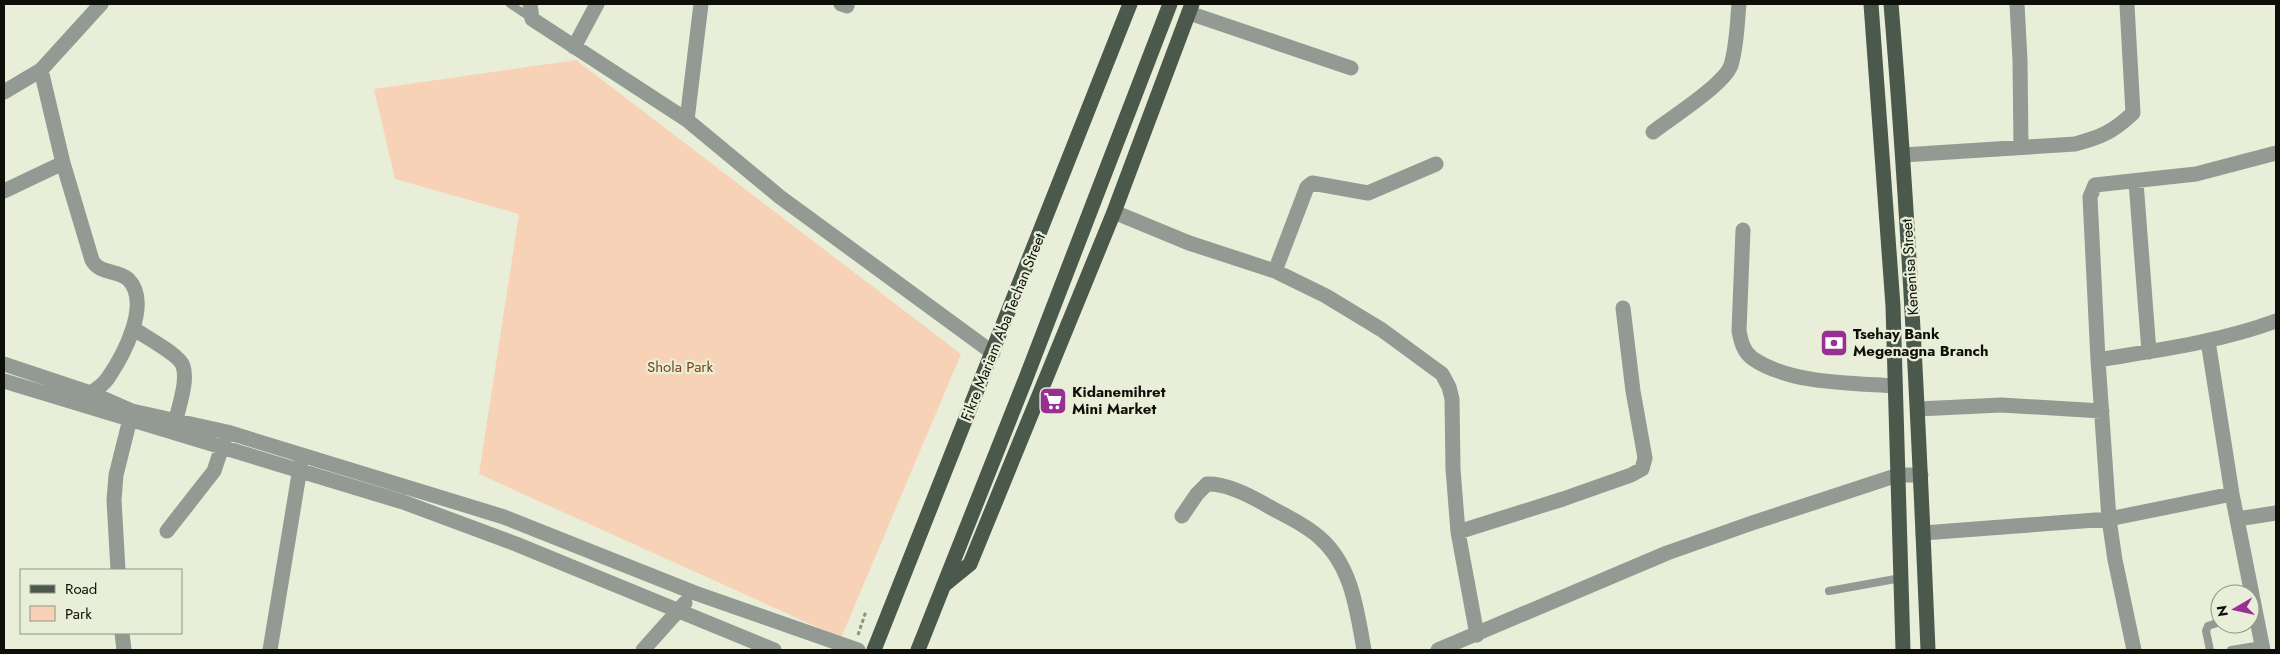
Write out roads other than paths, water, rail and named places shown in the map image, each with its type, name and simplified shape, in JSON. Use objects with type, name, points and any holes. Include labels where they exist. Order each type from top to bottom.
[{"type":"main road","name":"Fikre Mariam Aba Techan Street","points":[[874,650],[1130,4]]},
{"type":"main road","points":[[918,650],[1033,360],[1170,4]]},
{"type":"main road","name":"Kenenisa Street","points":[[1871,4],[1893,306],[1903,650]]},
{"type":"main road","name":"Kenenisa Street","points":[[1891,4],[1903,154],[1918,408],[1928,650]]},
{"type":"main road","points":[[943,586],[970,564],[1114,212],[1190,8]]},
{"type":"main road","points":[[1893,306],[1912,306]]},
{"type":"street","points":[[4,92],[41,70],[101,4]]},
{"type":"street","points":[[530,4],[532,19],[688,120],[780,198],[993,353]]},
{"type":"street","points":[[574,47],[597,4]]},
{"type":"street","points":[[688,120],[700,4]]},
{"type":"street","points":[[1653,132],[1722,79],[1731,66],[1736,41],[1739,4]]},
{"type":"street","points":[[2017,4],[2021,147]]},
{"type":"street","points":[[1903,154],[2075,144],[2102,136],[2118,127],[2133,112],[2127,5]]},
{"type":"street","points":[[1190,8],[1351,68]]},
{"type":"street","points":[[41,70],[63,163],[95,266],[126,278],[132,285],[137,307],[134,329],[107,380],[92,393]]},
{"type":"street","points":[[2134,650],[2115,560],[2109,519],[2098,360],[2090,197],[2095,185],[2196,174],[2276,153]]},
{"type":"street","points":[[4,191],[63,163]]},
{"type":"street","points":[[1275,271],[1307,187],[1312,182],[1360,193],[1368,193],[1436,164]]},
{"type":"street","points":[[2136,182],[2150,352]]},
{"type":"street","points":[[1114,212],[1190,243],[1275,271],[1326,296],[1382,330],[1442,374],[1449,387],[1452,399],[1453,469],[1458,532],[1477,634]]},
{"type":"street","points":[[1743,230],[1739,331],[1742,346],[1751,357],[1796,376],[1839,383],[1895,386]]},
{"type":"street","points":[[1458,532],[1563,499],[1631,475],[1642,469],[1645,458],[1633,391],[1624,308]]},
{"type":"street","points":[[2098,360],[2208,341],[2276,321]]},
{"type":"street","points":[[134,329],[177,357],[183,365],[184,380],[176,420]]},
{"type":"street","points":[[2208,341],[2248,584]]},
{"type":"street","points":[[4,364],[92,393],[131,415],[176,420],[228,432],[504,517],[695,593],[856,650]]},
{"type":"street","points":[[4,381],[131,415],[222,448],[403,502],[516,544],[774,650]]},
{"type":"street","points":[[1918,408],[2001,405],[2102,411]]},
{"type":"street","points":[[118,569],[114,500],[116,475],[131,415]]},
{"type":"street","points":[[166,531],[214,471],[228,432]]},
{"type":"street","points":[[270,650],[302,455]]},
{"type":"street","points":[[1438,650],[1667,553],[1898,475],[1921,475]]},
{"type":"street","points":[[1182,516],[1197,494],[1207,484],[1217,484],[1261,502],[1304,526],[1320,538],[1337,556],[1357,608],[1364,650]]},
{"type":"street","points":[[1923,533],[2109,519],[2232,494]]},
{"type":"street","points":[[2236,519],[2276,513]]},
{"type":"street","points":[[643,650],[695,593]]},
{"type":"street","points":[[122,634],[124,650]]},
{"type":"street","points":[[2258,634],[2262,648]]},
{"type":"lane","points":[[510,4],[532,19]]},
{"type":"lane","points":[[1829,591],[1901,578]]},
{"type":"lane","points":[[2210,625],[2206,631],[2210,650]]},
{"type":"lane","points":[[2231,650],[2262,648]]},
{"type":"place","name":"Tsehay Bank Megenagna Branch","points":[[1834,343]]},
{"type":"place","name":"Kidanemihret Mini Market","points":[[1053,401]]},
{"type":"park label","name":"Shola Park","points":[[680,367]]}]
